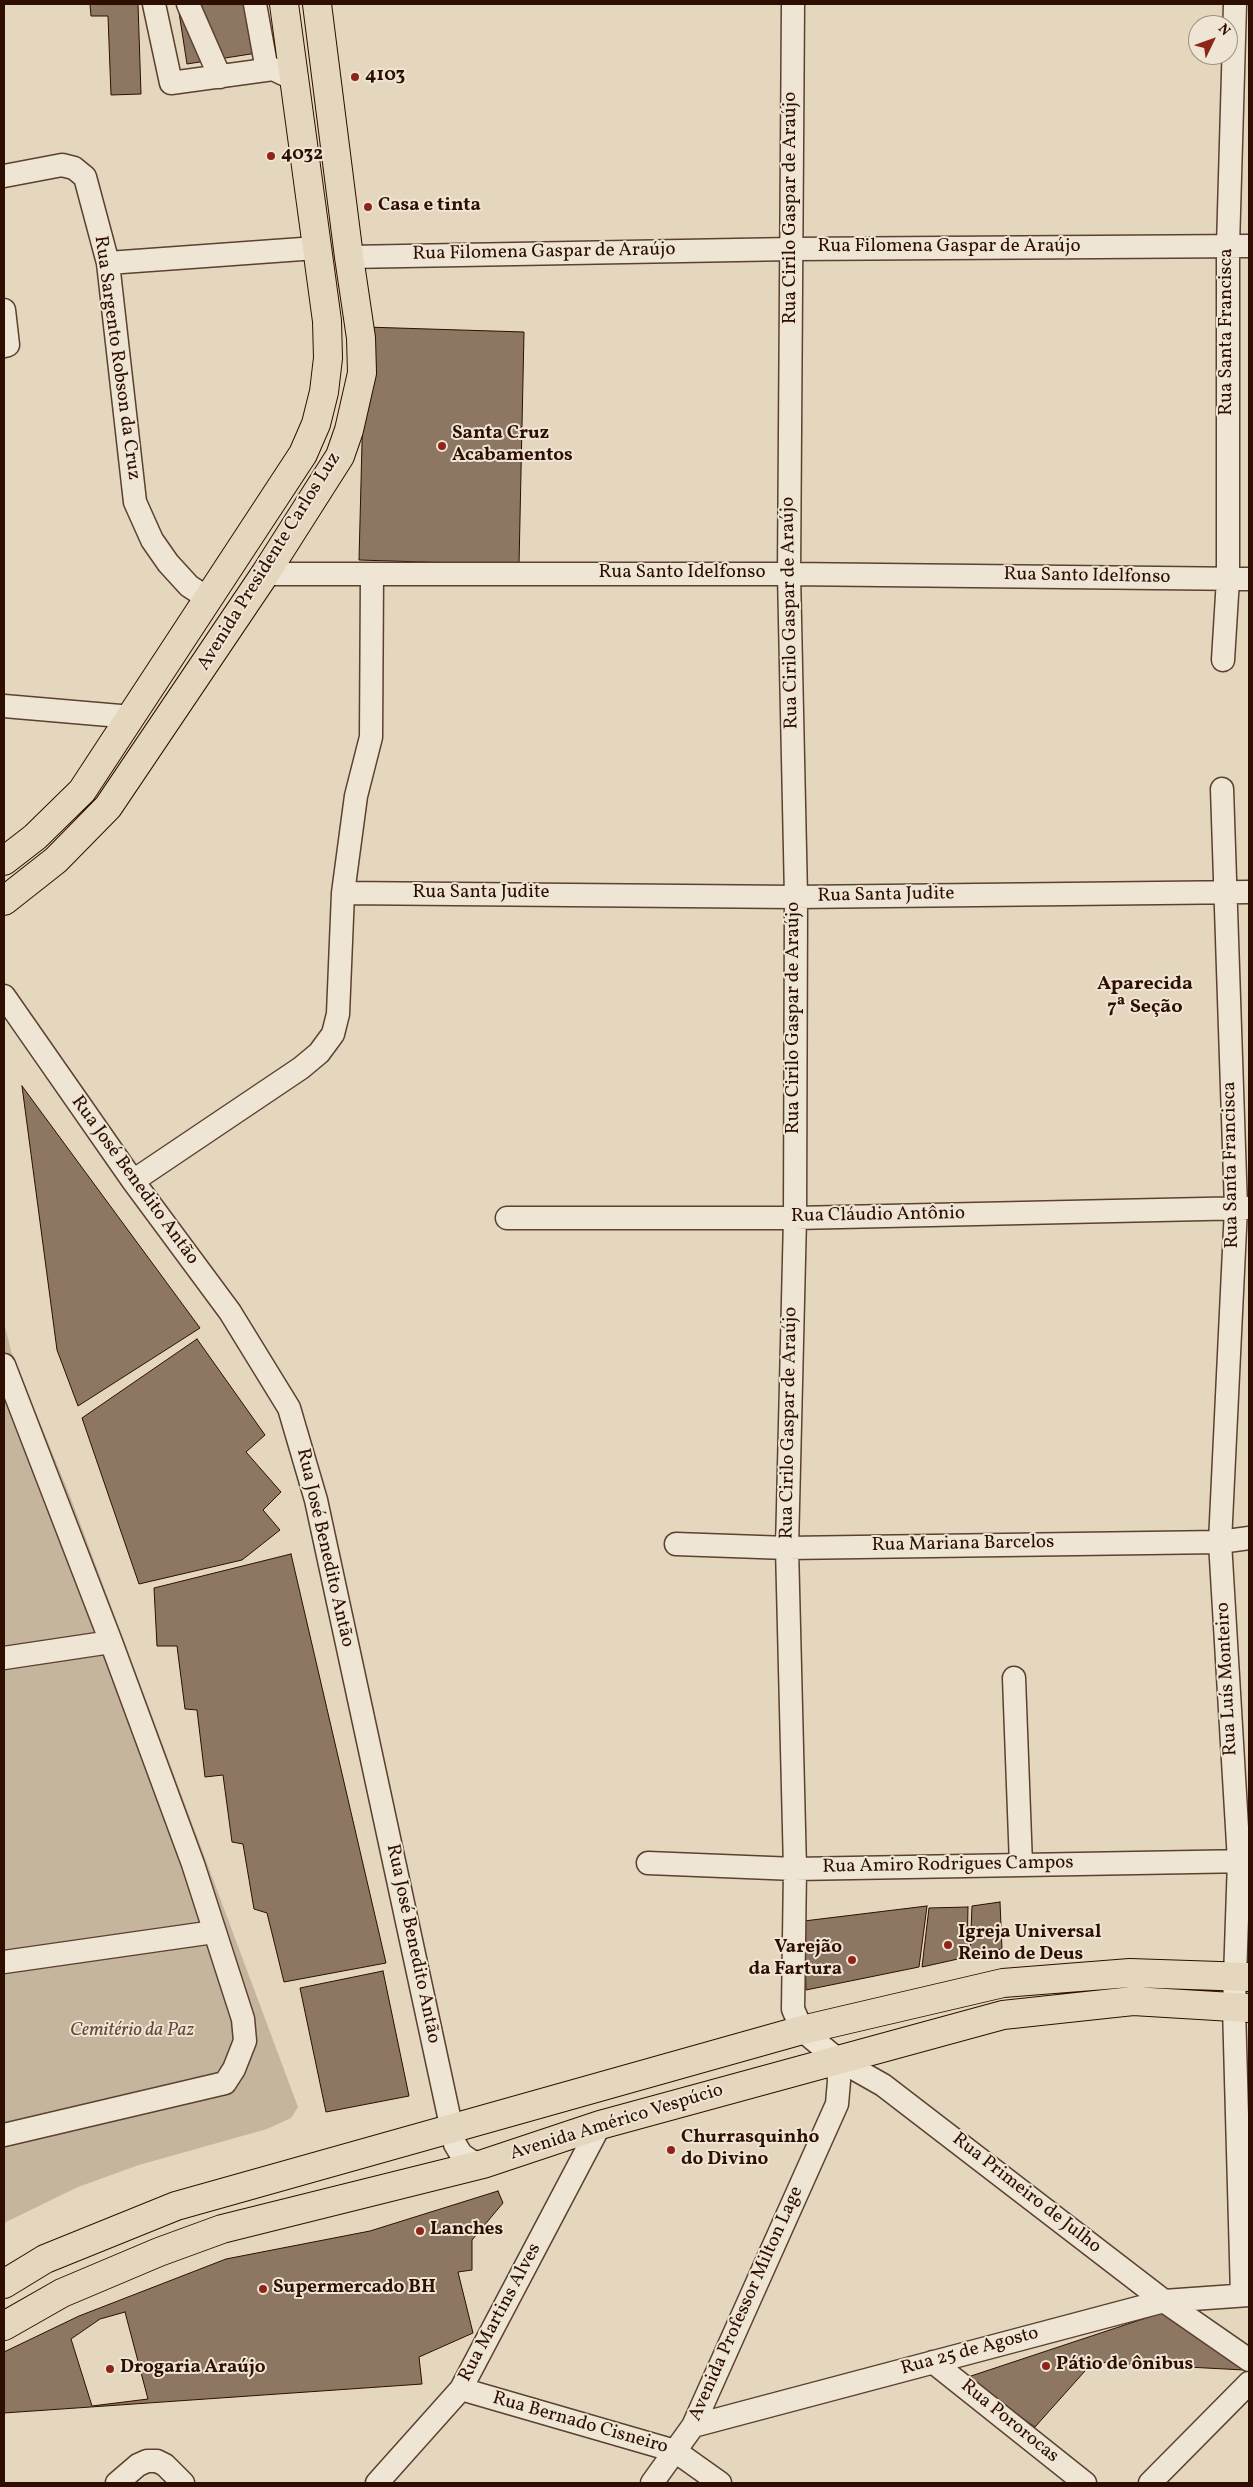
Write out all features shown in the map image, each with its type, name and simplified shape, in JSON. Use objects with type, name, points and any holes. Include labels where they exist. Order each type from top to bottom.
[{"type":"main road","name":"Avenida Presidente Carlos Luz","points":[[4,861],[35,837],[82,790],[210,599],[303,454],[316,424],[324,392],[328,358],[327,321],[284,4]]},
{"type":"main road","name":"Avenida Presidente Carlos Luz","points":[[4,902],[56,860],[108,808],[266,574],[340,456],[349,430],[362,372],[361,338],[317,4]]},
{"type":"main road","name":"Avenida Américo Vespúcio","points":[[4,2284],[46,2259],[176,2206],[802,2030],[1003,1983],[1130,1973],[1243,1977]]},
{"type":"main road","name":"Avenida Américo Vespúcio","points":[[4,2326],[62,2293],[159,2252],[222,2229],[484,2164],[600,2126],[837,2059],[1003,2015],[1133,2001],[1242,2007]]},
{"type":"street","points":[[154,4],[171,83],[267,70],[274,70],[294,79]]},
{"type":"street","points":[[188,4],[220,77]]},
{"type":"street","points":[[255,4],[267,70]]},
{"type":"street","name":"Rua Cirilo Gaspar de Araújo","points":[[793,4],[789,574],[796,897],[795,1218],[787,1548],[795,1869],[793,2009],[802,2030]]},
{"type":"street","name":"Rua Santa Francisca","points":[[1223,660],[1239,579],[1235,4]]},
{"type":"street","name":"Rua Sargento Robson da Cruz","points":[[4,176],[62,165],[74,168],[85,177],[108,263],[136,502],[152,540],[168,563],[189,586],[210,599]]},
{"type":"street","name":"Rua Filomena Gaspar de Araújo","points":[[349,257],[792,248],[1238,246]]},
{"type":"street","points":[[108,263],[316,248]]},
{"type":"street","points":[[4,310],[8,345],[4,346]]},
{"type":"street","name":"Rua Santo Idelfonso","points":[[266,574],[789,574],[1239,579]]},
{"type":"street","points":[[133,1181],[301,1068],[319,1053],[332,1034],[338,1014],[343,893],[356,796],[371,737],[372,574]]},
{"type":"street","points":[[4,706],[132,717]]},
{"type":"street","name":"Rua Santa Francisca","points":[[1220,1542],[1242,1208],[1224,892],[1222,789]]},
{"type":"street","name":"Rua Santa Judite","points":[[343,893],[796,897],[1249,892]]},
{"type":"street","name":"Rua José Benedito Antão","points":[[4,996],[133,1181],[230,1312],[289,1408],[316,1500],[454,2144],[461,2154],[471,2161],[484,2164]]},
{"type":"street","name":"Rua Cláudio Antônio","points":[[507,1218],[795,1218],[1242,1208]]},
{"type":"street","points":[[4,1365],[111,1642],[193,1864],[243,2019],[245,2040],[234,2069],[224,2083],[5,2134]]},
{"type":"street","name":"Rua Mariana Barcelos","points":[[676,1544],[787,1548],[1220,1542],[1249,1538]]},
{"type":"street","name":"Rua Luís Monteiro","points":[[1220,1542],[1244,1861],[1242,2007],[1246,2295]]},
{"type":"street","points":[[4,1658],[111,1642]]},
{"type":"street","points":[[1014,1678],[1021,1865]]},
{"type":"street","name":"Rua Amiro Rodrigues Campos","points":[[648,1863],[795,1869],[1244,1861]]},
{"type":"street","points":[[4,1962],[214,1932]]},
{"type":"street","name":"Rua Primeiro de Julho","points":[[802,2030],[837,2059],[883,2085],[1164,2300],[1249,2360]]},
{"type":"street","name":"Avenida Professor Milton Lage","points":[[652,2483],[693,2426],[837,2104],[839,2081],[837,2059]]},
{"type":"street","name":"Rua Martins Alves","points":[[377,2483],[461,2389],[600,2126]]},
{"type":"street","name":"Rua 25 de Agosto","points":[[693,2426],[1164,2300],[1246,2295]]},
{"type":"street","name":"Rua Pororocas","points":[[933,2362],[1086,2483]]},
{"type":"street","points":[[1150,2483],[1249,2383]]},
{"type":"street","name":"Rua Bernado Cisneiro","points":[[461,2389],[675,2451],[720,2483]]},
{"type":"street","points":[[117,2483],[147,2461],[157,2461],[165,2465],[183,2483]]},
{"type":"green space","name":"Cemitério da Paz","points":[[4,1323],[12,1354],[70,1496],[298,2107],[291,2118],[267,2129],[139,2165],[78,2187],[4,2223]]},
{"type":"building","points":[[90,4],[138,4],[141,94],[111,95],[108,16],[91,16]]},
{"type":"building","points":[[195,4],[250,4],[257,53],[187,64],[178,6]]},
{"type":"building","name":"Santa Cruz Acabamentos","points":[[365,327],[524,332],[519,565],[359,560]]},
{"type":"building","points":[[22,1086],[200,1328],[78,1406],[57,1350]]},
{"type":"building","points":[[197,1339],[265,1435],[246,1452],[281,1492],[263,1510],[280,1530],[242,1560],[139,1584],[82,1418]]},
{"type":"building","points":[[291,1554],[386,1963],[284,1982],[267,1913],[254,1909],[243,1844],[232,1842],[223,1775],[205,1777],[197,1710],[185,1709],[177,1646],[157,1646],[154,1588]]},
{"type":"building","points":[[1000,1902],[1002,1949],[970,1955],[972,1906]]},
{"type":"building","points":[[927,1906],[919,1967],[806,1990],[804,1921]]},
{"type":"building","points":[[968,1907],[967,1957],[922,1967],[929,1908]]},
{"type":"building","points":[[383,1971],[409,2096],[326,2112],[300,1988]]},
{"type":"building","points":[[498,2191],[503,2203],[472,2240],[472,2270],[458,2272],[473,2333],[419,2357],[422,2384],[4,2413],[4,2352],[79,2316],[226,2259],[370,2231]]},
{"type":"building","name":"Pátio de ônibus","points":[[1167,2311],[1244,2370],[1093,2362],[1035,2427],[965,2378]]},
{"type":"building","name":"Drogaria Araújo","points":[[125,2312],[148,2399],[92,2406],[71,2339],[100,2319]]},
{"type":"place","name":"4103","points":[[355,77]]},
{"type":"place","name":"4032","points":[[271,156]]},
{"type":"place","name":"Casa e tinta","points":[[368,207]]},
{"type":"place","name":"Santa Cruz Acabamentos","points":[[442,446]]},
{"type":"place","name":"Igreja Universal Reino de Deus","points":[[948,1945]]},
{"type":"place","name":"Varejão da Fartura","points":[[852,1960]]},
{"type":"place","name":"Churrasquinho do Divino","points":[[671,2150]]},
{"type":"place","name":"Lanches","points":[[420,2231]]},
{"type":"place","name":"Supermercado BH","points":[[263,2289]]},
{"type":"place","name":"Pátio de ônibus","points":[[1046,2366]]},
{"type":"place","name":"Drogaria Araújo","points":[[110,2369]]},
{"type":"district","name":"Aparecida 7ª Seção","points":[[1145,996]]}]
